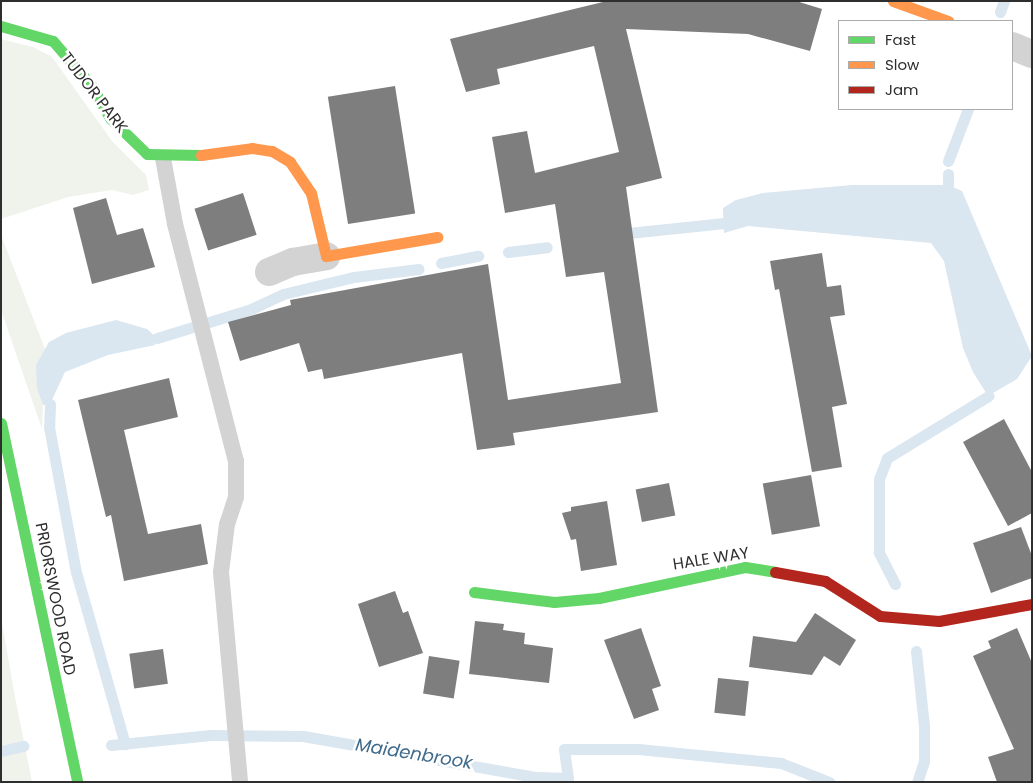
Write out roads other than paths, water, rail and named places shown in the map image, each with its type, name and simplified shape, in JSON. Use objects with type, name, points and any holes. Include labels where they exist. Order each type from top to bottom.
[{"type":"street","points":[[893,1],[945,20]]},
{"type":"street","name":"TUDOR PARK","points":[[1,26],[53,41],[133,143],[147,154],[163,158],[252,148],[272,151],[290,162],[311,193],[326,256]]},
{"type":"street","points":[[1013,46],[1032,54]]},
{"type":"street","points":[[269,272],[293,262],[436,237]]},
{"type":"street","name":"PRIORSWOOD ROAD","points":[[1,423],[77,782]]},
{"type":"street","name":"HALE WAY","points":[[474,592],[554,602],[600,598],[745,567],[825,581],[880,616],[939,620],[1032,604]]},
{"type":"lane","points":[[163,158],[197,312],[236,461],[236,496],[227,524],[221,572],[236,710],[240,782]]},
{"type":"waterway","points":[[1000,12],[1004,1]]},
{"type":"waterway","points":[[948,161],[968,110]]},
{"type":"waterway","points":[[948,174],[948,185]]},
{"type":"waterway","points":[[619,234],[724,223]]},
{"type":"waterway","points":[[508,252],[547,247]]},
{"type":"waterway","points":[[441,263],[478,256]]},
{"type":"waterway","points":[[157,338],[251,309],[283,294],[354,277],[419,269]]},
{"type":"waterway","points":[[895,584],[879,552],[879,479],[887,458],[988,396]]},
{"type":"waterway","points":[[50,404],[49,427],[76,572],[125,744]]},
{"type":"waterway","points":[[916,651],[924,726],[924,761],[917,782]]},
{"type":"waterway","name":"Maidenbrook","points":[[111,745],[211,735],[303,736],[536,777],[568,778],[564,749],[638,749],[781,763],[829,782]]},
{"type":"waterway","points":[[1,751],[23,746]]}]
